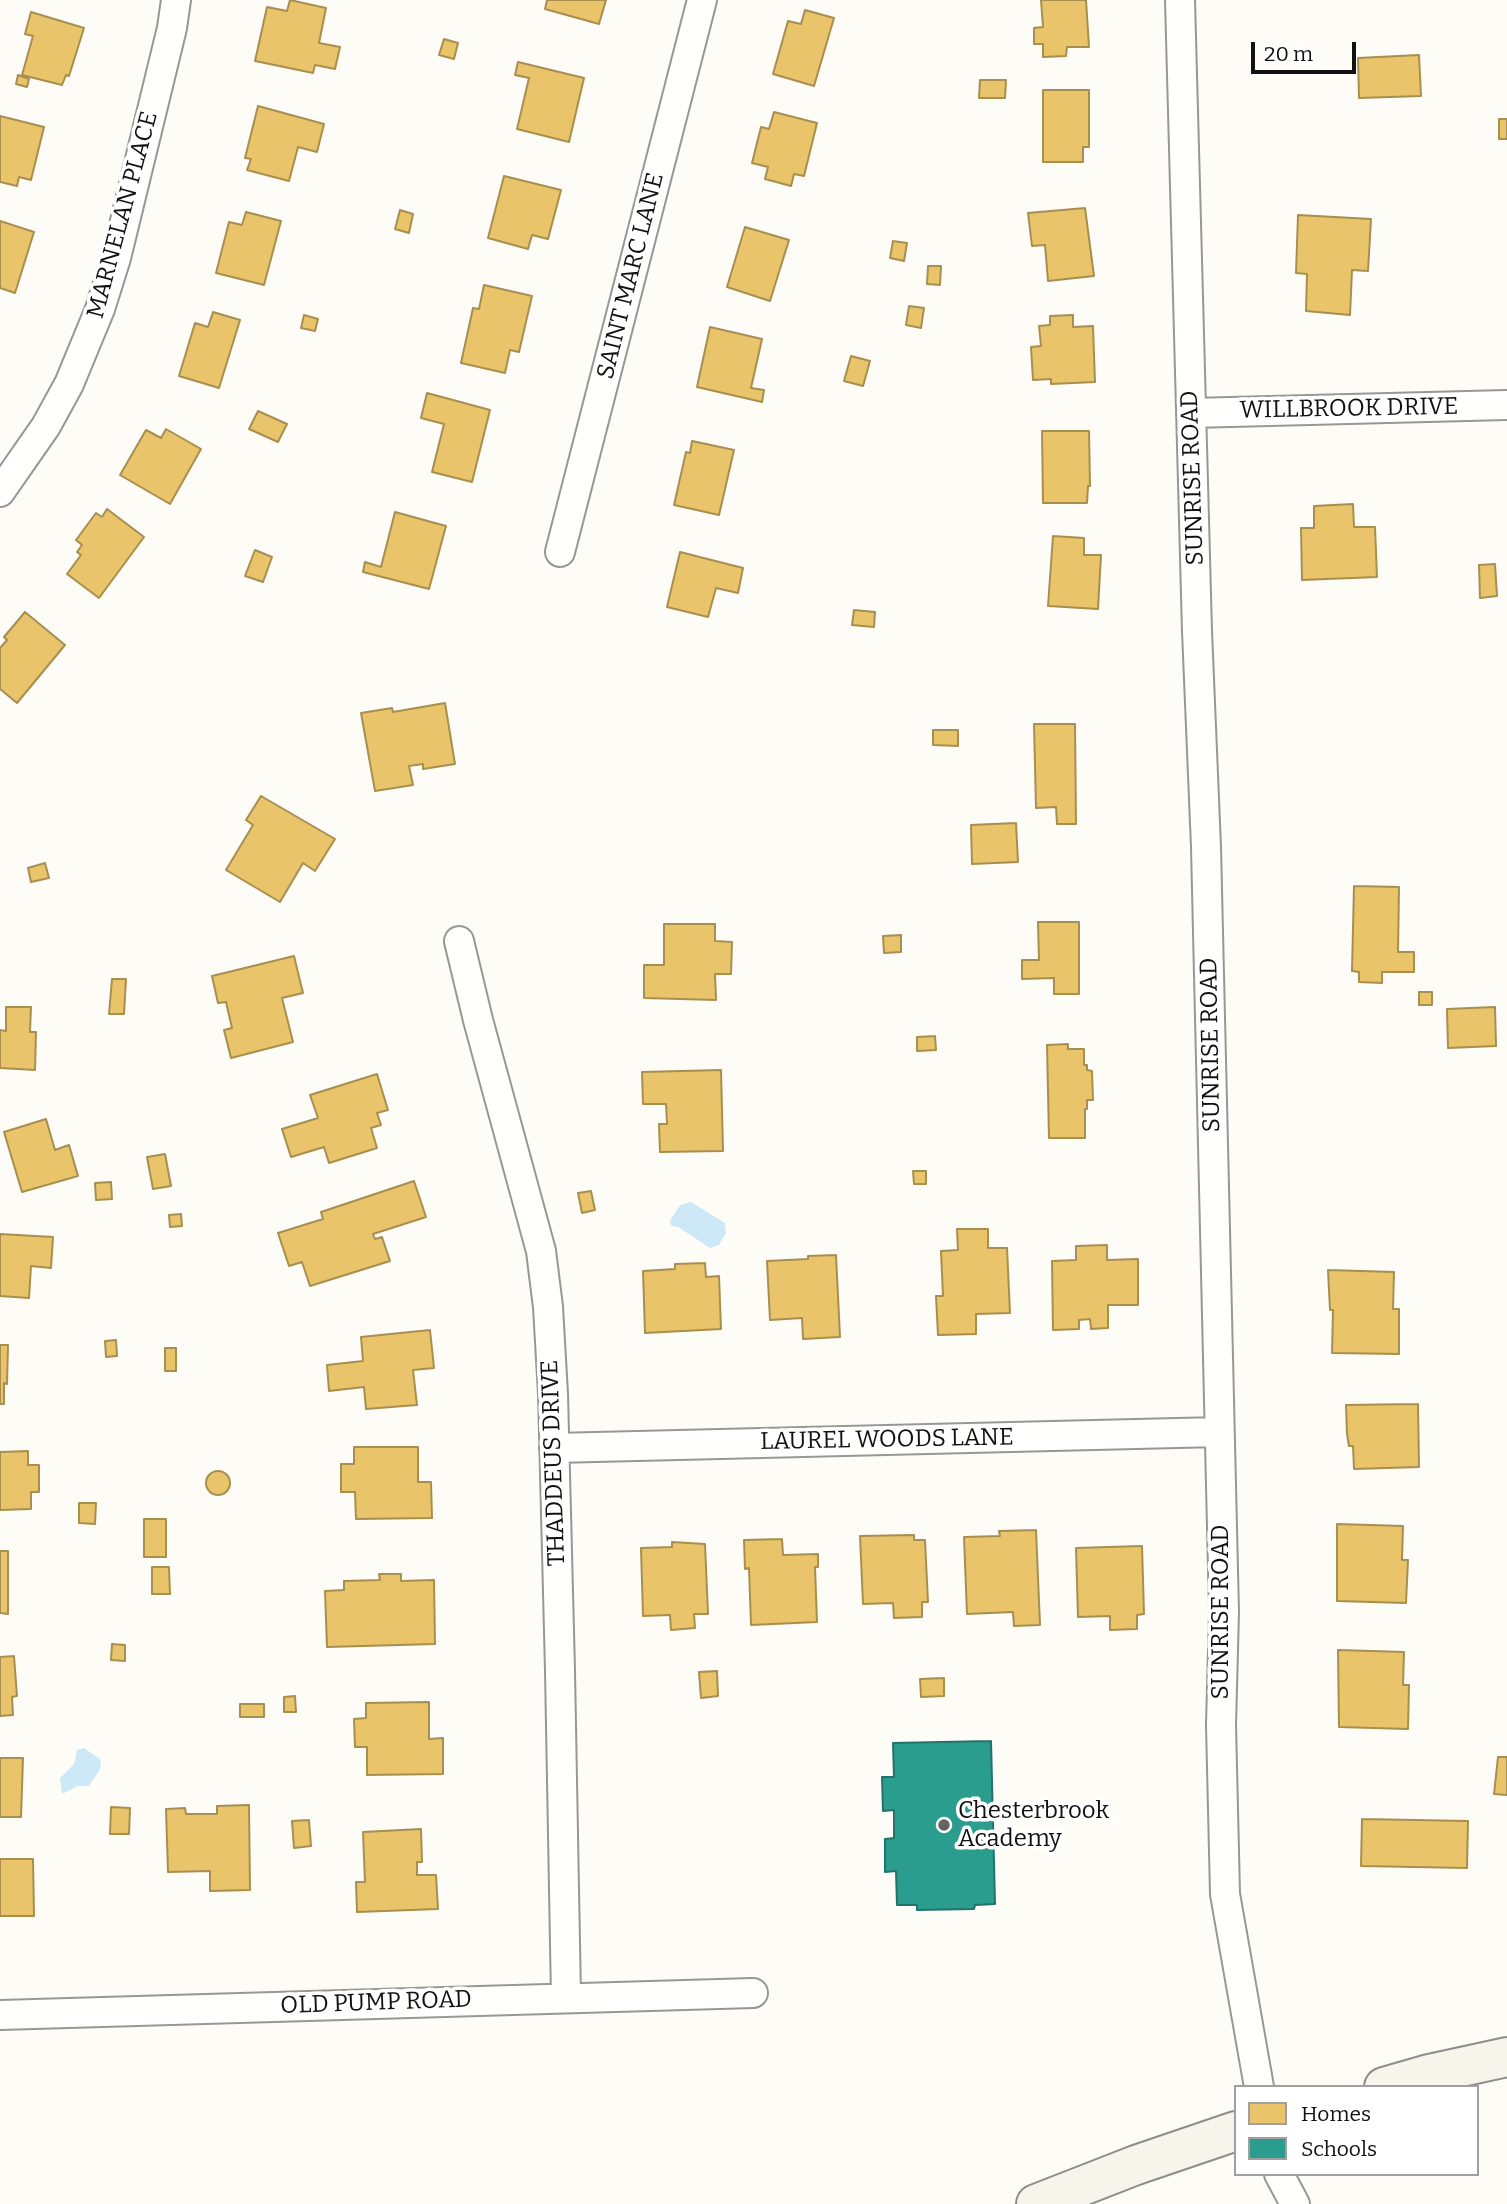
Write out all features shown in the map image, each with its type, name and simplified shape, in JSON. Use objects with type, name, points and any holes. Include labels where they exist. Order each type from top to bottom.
[{"type":"main road","points":[[1391,2085],[1507,2057]]},
{"type":"main road","points":[[1036,2204],[1136,2165],[1234,2132]]},
{"type":"street","name":"MARNELAN PLACE","points":[[0,492],[46,426],[69,384],[100,309],[116,258],[172,28],[176,0]]},
{"type":"street","name":"SAINT MARC LANE","points":[[559,552],[702,0]]},
{"type":"street","name":"SUNRISE ROAD","points":[[1180,0],[1197,631],[1204,764],[1224,1612],[1221,1725],[1225,1895],[1259,2085]]},
{"type":"street","name":"WILLBROOK DRIVE","points":[[1191,413],[1507,405]]},
{"type":"street","name":"THADDEUS DRIVE","points":[[459,940],[481,1033],[541,1251],[548,1307],[554,1448],[566,1997]]},
{"type":"street","name":"LAUREL WOODS LANE","points":[[554,1448],[1219,1432]]},
{"type":"street","name":"OLD PUMP ROAD","points":[[0,2015],[753,1993]]},
{"type":"street","points":[[1280,2176],[1295,2204]]},
{"type":"water","points":[[691,1202],[725,1223],[726,1233],[719,1245],[710,1248],[678,1227],[671,1226],[670,1221],[680,1205]]},
{"type":"water","points":[[84,1748],[100,1759],[99,1771],[89,1786],[78,1786],[62,1794],[60,1778],[74,1764],[77,1750]]},
{"type":"building: Homes","points":[[290,0],[326,8],[319,43],[340,47],[335,69],[315,65],[313,73],[255,61],[267,7],[287,11]]},
{"type":"building: Homes","points":[[547,0],[606,0],[599,24],[545,9]]},
{"type":"building: Homes","points":[[1041,0],[1086,0],[1089,47],[1067,47],[1066,56],[1043,57],[1043,44],[1034,44],[1034,28],[1043,27]]},
{"type":"building: Homes","points":[[805,10],[834,18],[814,86],[773,74],[788,21],[801,24]]},
{"type":"building: Homes","points":[[31,12],[84,28],[69,76],[66,75],[62,85],[22,75],[33,36],[25,34]]},
{"type":"building: Homes","points":[[444,39],[458,43],[454,59],[439,55]]},
{"type":"building: Homes","points":[[1419,55],[1421,96],[1359,98],[1358,58]]},
{"type":"building: Homes","points":[[518,62],[584,78],[569,142],[517,129],[529,78],[515,75]]},
{"type":"building: Homes","points":[[18,75],[29,79],[27,87],[16,84]]},
{"type":"building: Homes","points":[[980,80],[1006,80],[1005,98],[979,98]]},
{"type":"building: Homes","points":[[1043,90],[1089,90],[1089,147],[1083,147],[1083,162],[1043,162]]},
{"type":"building: Homes","points":[[258,106],[324,124],[317,152],[298,147],[289,181],[247,170],[251,159],[245,158]]},
{"type":"building: Homes","points":[[774,112],[817,123],[804,176],[794,174],[791,186],[765,179],[768,167],[752,163],[761,127],[769,129]]},
{"type":"building: Homes","points":[[0,116],[44,127],[31,180],[19,177],[17,186],[0,182]]},
{"type":"building: Homes","points":[[1499,119],[1507,119],[1507,139],[1499,139]]},
{"type":"building: Homes","points":[[504,176],[561,190],[548,239],[532,235],[528,249],[488,238]]},
{"type":"building: Homes","points":[[1085,208],[1094,276],[1048,281],[1045,245],[1032,246],[1028,213]]},
{"type":"building: Homes","points":[[400,210],[413,214],[409,233],[395,229]]},
{"type":"building: Homes","points":[[246,212],[281,221],[264,285],[216,273],[229,222],[242,225]]},
{"type":"building: Homes","points":[[1298,215],[1371,219],[1368,271],[1352,270],[1350,315],[1306,311],[1307,274],[1296,273]]},
{"type":"building: Homes","points":[[0,221],[34,232],[15,293],[0,288]]},
{"type":"building: Homes","points":[[745,227],[789,240],[770,301],[727,287]]},
{"type":"building: Homes","points":[[893,241],[907,243],[904,261],[890,258]]},
{"type":"building: Homes","points":[[928,266],[941,266],[940,285],[927,284]]},
{"type":"building: Homes","points":[[484,285],[532,296],[519,352],[510,350],[505,373],[461,363],[473,308],[479,309]]},
{"type":"building: Homes","points":[[909,306],[924,308],[921,328],[906,325]]},
{"type":"building: Homes","points":[[213,312],[240,320],[219,388],[179,376],[195,323],[208,327]]},
{"type":"building: Homes","points":[[304,315],[318,319],[315,331],[301,328]]},
{"type":"building: Homes","points":[[1073,315],[1073,327],[1093,326],[1095,382],[1051,384],[1051,379],[1033,380],[1031,347],[1041,346],[1039,326],[1050,325],[1050,316]]},
{"type":"building: Homes","points":[[710,327],[762,339],[751,388],[764,390],[762,402],[697,387]]},
{"type":"building: Homes","points":[[851,356],[870,361],[863,386],[844,381]]},
{"type":"building: Homes","points":[[427,393],[490,410],[472,482],[432,472],[444,424],[421,418]]},
{"type":"building: Homes","points":[[258,411],[287,424],[278,442],[249,429]]},
{"type":"building: Homes","points":[[166,429],[201,449],[170,504],[120,475],[146,430],[161,438]]},
{"type":"building: Homes","points":[[1042,431],[1089,431],[1090,486],[1087,503],[1043,503]]},
{"type":"building: Homes","points":[[692,441],[734,450],[719,515],[674,505],[686,452],[690,453]]},
{"type":"building: Homes","points":[[1353,504],[1354,527],[1375,527],[1377,577],[1302,580],[1301,528],[1314,528],[1314,506]]},
{"type":"building: Homes","points":[[107,509],[144,537],[99,598],[67,574],[81,555],[77,552],[82,545],[76,540],[96,513],[102,517]]},
{"type":"building: Homes","points":[[395,512],[446,526],[429,589],[363,572],[365,562],[381,567]]},
{"type":"building: Homes","points":[[1053,536],[1084,538],[1084,555],[1101,555],[1098,609],[1048,606]]},
{"type":"building: Homes","points":[[255,550],[272,557],[263,582],[245,576]]},
{"type":"building: Homes","points":[[680,552],[743,568],[738,593],[716,588],[708,617],[667,607]]},
{"type":"building: Homes","points":[[1495,564],[1497,596],[1480,598],[1479,565]]},
{"type":"building: Homes","points":[[854,610],[875,612],[874,627],[852,625]]},
{"type":"building: Homes","points":[[25,612],[65,645],[17,703],[0,689],[0,648],[7,640],[4,637]]},
{"type":"building: Homes","points":[[445,703],[455,764],[423,769],[423,764],[409,766],[413,785],[375,791],[361,713],[392,708],[393,712]]},
{"type":"building: Homes","points":[[1034,724],[1075,724],[1076,824],[1057,824],[1056,807],[1036,808]]},
{"type":"building: Homes","points":[[933,730],[958,730],[958,746],[933,745]]},
{"type":"building: Homes","points":[[261,796],[335,839],[315,871],[303,863],[280,902],[226,870],[253,825],[246,820]]},
{"type":"building: Homes","points":[[1016,823],[1018,862],[972,864],[971,825]]},
{"type":"building: Homes","points":[[45,863],[49,878],[31,882],[28,868]]},
{"type":"building: Homes","points":[[1354,886],[1399,887],[1398,952],[1414,952],[1414,972],[1382,972],[1382,983],[1359,982],[1359,972],[1352,971]]},
{"type":"building: Homes","points":[[1038,922],[1079,922],[1079,994],[1054,994],[1054,978],[1022,979],[1022,960],[1039,960]]},
{"type":"building: Homes","points":[[664,924],[715,924],[715,941],[732,942],[731,974],[715,974],[716,1000],[644,998],[644,965],[664,965]]},
{"type":"building: Homes","points":[[901,935],[901,952],[884,953],[883,936]]},
{"type":"building: Homes","points":[[294,956],[303,993],[282,998],[293,1042],[231,1058],[224,1030],[232,1028],[226,1002],[218,1003],[212,976]]},
{"type":"building: Homes","points":[[112,979],[126,979],[124,1014],[109,1014]]},
{"type":"building: Homes","points":[[1419,992],[1432,992],[1432,1005],[1419,1005]]},
{"type":"building: Homes","points":[[6,1007],[31,1007],[30,1032],[36,1032],[35,1070],[0,1068],[0,1030],[6,1031]]},
{"type":"building: Homes","points":[[1495,1007],[1496,1046],[1448,1048],[1447,1009]]},
{"type":"building: Homes","points":[[935,1036],[936,1050],[917,1051],[917,1037]]},
{"type":"building: Homes","points":[[1068,1044],[1068,1049],[1084,1049],[1084,1065],[1087,1065],[1087,1070],[1092,1071],[1093,1100],[1087,1100],[1085,1109],[1085,1138],[1049,1138],[1047,1045]]},
{"type":"building: Homes","points":[[721,1070],[723,1151],[660,1152],[659,1124],[667,1124],[666,1104],[643,1104],[642,1072]]},
{"type":"building: Homes","points":[[377,1074],[388,1110],[377,1113],[381,1125],[371,1128],[377,1148],[329,1163],[324,1147],[291,1157],[282,1129],[318,1118],[310,1095]]},
{"type":"building: Homes","points":[[46,1119],[55,1150],[69,1145],[78,1176],[22,1192],[4,1132]]},
{"type":"building: Homes","points":[[165,1154],[171,1186],[153,1189],[147,1157]]},
{"type":"building: Homes","points":[[913,1171],[926,1171],[926,1184],[914,1184]]},
{"type":"building: Homes","points":[[414,1181],[426,1217],[373,1234],[375,1239],[382,1237],[390,1261],[310,1286],[302,1262],[289,1266],[278,1233],[323,1219],[321,1212]]},
{"type":"building: Homes","points":[[111,1182],[112,1199],[96,1200],[95,1183]]},
{"type":"building: Homes","points":[[591,1191],[595,1210],[582,1213],[578,1193]]},
{"type":"building: Homes","points":[[181,1214],[182,1226],[170,1227],[169,1215]]},
{"type":"building: Homes","points":[[957,1229],[988,1229],[988,1248],[1007,1248],[1010,1313],[976,1314],[976,1334],[938,1335],[936,1296],[943,1296],[941,1251],[958,1250]]},
{"type":"building: Homes","points":[[0,1234],[53,1237],[51,1268],[31,1266],[29,1298],[0,1296]]},
{"type":"building: Homes","points":[[1107,1245],[1107,1260],[1138,1259],[1138,1305],[1108,1305],[1108,1328],[1091,1329],[1090,1319],[1079,1320],[1079,1329],[1053,1330],[1052,1261],[1076,1260],[1076,1246]]},
{"type":"building: Homes","points":[[836,1255],[840,1337],[803,1339],[802,1318],[770,1320],[767,1261]]},
{"type":"building: Homes","points":[[705,1263],[706,1277],[719,1276],[721,1329],[645,1333],[643,1271],[675,1269],[675,1264]]},
{"type":"building: Homes","points":[[1328,1270],[1394,1272],[1393,1309],[1399,1309],[1399,1354],[1332,1353],[1333,1310],[1330,1310]]},
{"type":"building: Homes","points":[[430,1330],[434,1368],[413,1370],[417,1405],[366,1409],[364,1387],[329,1391],[327,1365],[363,1361],[361,1337]]},
{"type":"building: Homes","points":[[116,1340],[117,1356],[106,1357],[105,1341]]},
{"type":"building: Homes","points":[[0,1345],[8,1345],[4,1404],[0,1404]]},
{"type":"building: Homes","points":[[165,1348],[176,1348],[176,1371],[165,1371]]},
{"type":"building: Homes","points":[[1418,1404],[1419,1467],[1354,1469],[1353,1446],[1349,1446],[1347,1434],[1346,1405]]},
{"type":"building: Homes","points":[[354,1447],[418,1447],[418,1482],[431,1482],[432,1518],[356,1519],[355,1492],[341,1492],[341,1464],[354,1464]]},
{"type":"building: Homes","points":[[28,1451],[28,1465],[39,1465],[39,1492],[31,1492],[31,1509],[0,1510],[0,1452]]},
{"type":"building: Homes","points":[[218,1471],[227,1474],[230,1483],[227,1492],[218,1495],[209,1492],[206,1483],[209,1474]]},
{"type":"building: Homes","points":[[79,1503],[96,1503],[95,1524],[79,1523]]},
{"type":"building: Homes","points":[[144,1519],[166,1519],[166,1557],[144,1557]]},
{"type":"building: Homes","points":[[1337,1524],[1403,1526],[1402,1560],[1408,1560],[1406,1603],[1337,1601]]},
{"type":"building: Homes","points":[[1036,1530],[1040,1625],[1014,1626],[1013,1612],[967,1614],[964,1537],[1000,1536],[999,1531]]},
{"type":"building: Homes","points":[[914,1535],[914,1540],[925,1540],[928,1602],[922,1602],[922,1617],[894,1618],[893,1603],[863,1604],[860,1536]]},
{"type":"building: Homes","points":[[782,1539],[783,1555],[818,1554],[818,1567],[815,1567],[817,1622],[751,1625],[749,1568],[745,1569],[744,1540]]},
{"type":"building: Homes","points":[[672,1542],[705,1544],[708,1614],[694,1614],[695,1628],[671,1630],[670,1615],[643,1616],[641,1548],[672,1547]]},
{"type":"building: Homes","points":[[1142,1546],[1144,1614],[1137,1615],[1137,1629],[1110,1630],[1110,1616],[1078,1617],[1076,1548]]},
{"type":"building: Homes","points":[[0,1551],[8,1551],[8,1614],[0,1613]]},
{"type":"building: Homes","points":[[152,1567],[169,1567],[170,1594],[152,1594]]},
{"type":"building: Homes","points":[[379,1574],[401,1574],[401,1581],[434,1580],[435,1644],[327,1647],[325,1591],[344,1590],[344,1581],[380,1580]]},
{"type":"building: Homes","points":[[112,1644],[125,1645],[125,1661],[111,1660]]},
{"type":"building: Homes","points":[[1338,1650],[1404,1652],[1403,1685],[1409,1685],[1408,1729],[1339,1727]]},
{"type":"building: Homes","points":[[14,1656],[17,1696],[12,1697],[13,1715],[0,1716],[0,1657]]},
{"type":"building: Homes","points":[[717,1671],[718,1696],[701,1698],[699,1672]]},
{"type":"building: Homes","points":[[944,1678],[944,1696],[921,1697],[920,1679]]},
{"type":"building: Homes","points":[[295,1696],[296,1712],[284,1712],[284,1697]]},
{"type":"building: Homes","points":[[429,1702],[429,1739],[443,1738],[443,1774],[367,1775],[367,1747],[355,1747],[354,1719],[366,1718],[366,1703]]},
{"type":"building: Homes","points":[[240,1704],[264,1704],[264,1717],[240,1717]]},
{"type":"building: Homes","points":[[1498,1757],[1507,1757],[1507,1795],[1494,1794]]},
{"type":"building: Homes","points":[[0,1758],[23,1758],[21,1817],[0,1817]]},
{"type":"building: Homes","points":[[249,1805],[250,1890],[210,1891],[210,1871],[168,1872],[166,1809],[185,1808],[186,1814],[217,1814],[217,1806]]},
{"type":"building: Homes","points":[[111,1807],[130,1808],[129,1834],[110,1834]]},
{"type":"building: Homes","points":[[1362,1819],[1468,1821],[1467,1868],[1361,1866]]},
{"type":"building: Homes","points":[[309,1820],[311,1846],[294,1848],[292,1821]]},
{"type":"building: Homes","points":[[421,1829],[422,1862],[417,1862],[417,1875],[436,1875],[438,1909],[357,1912],[356,1882],[365,1882],[363,1832]]},
{"type":"building: Homes","points":[[0,1859],[33,1859],[34,1916],[0,1916]]},
{"type":"building: Schools","name":"Chesterbrook Academy","points":[[991,1741],[995,1904],[975,1905],[974,1909],[917,1910],[917,1905],[897,1905],[896,1871],[885,1872],[885,1839],[894,1838],[894,1810],[883,1811],[882,1777],[894,1777],[893,1743]]},
{"type":"place","name":"Chesterbrook Academy","points":[[944,1825]]}]
